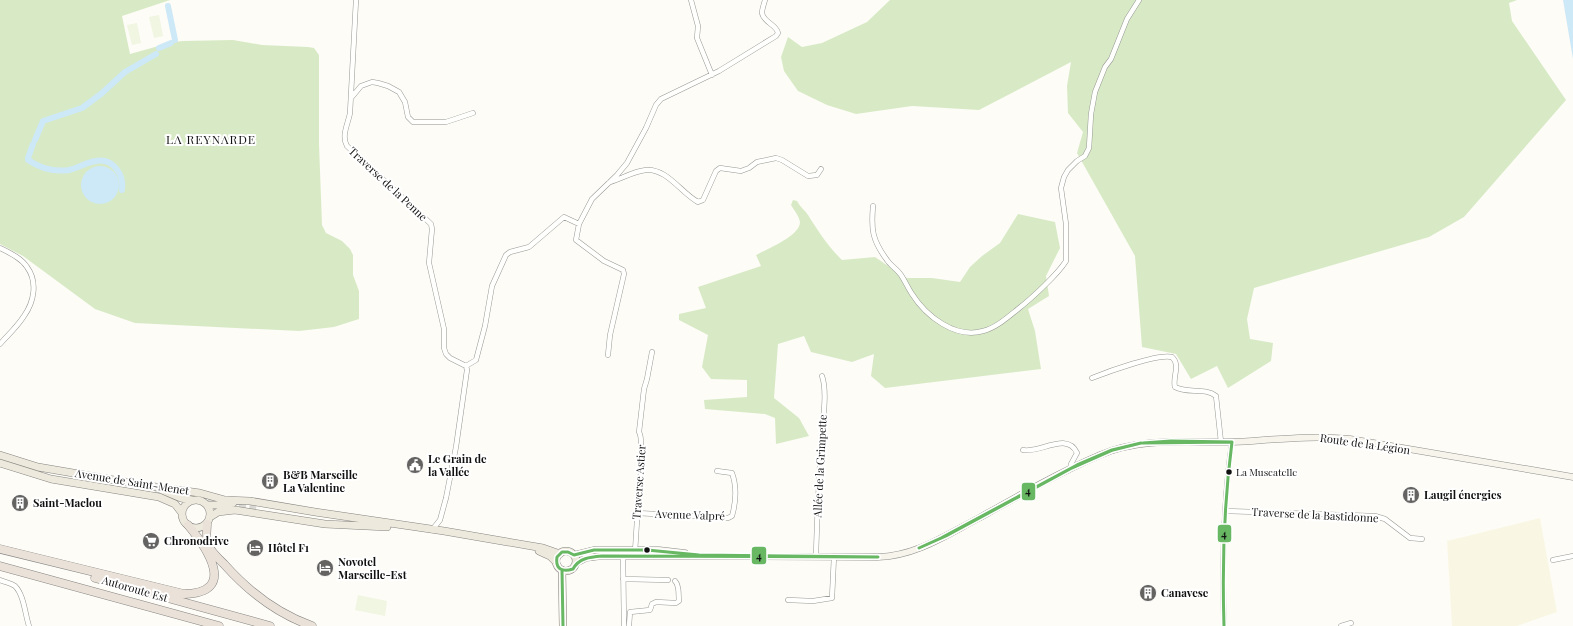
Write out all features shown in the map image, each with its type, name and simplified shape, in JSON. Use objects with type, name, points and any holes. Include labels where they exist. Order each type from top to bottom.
[{"type":"highway","points":[[208,520],[208,544],[212,552],[235,576],[267,603],[312,626]]},
{"type":"highway","points":[[0,550],[184,594],[200,593],[208,588],[212,582],[214,570],[213,564],[199,538],[188,526]]},
{"type":"highway","name":"Autoroute Est","points":[[0,550],[270,626]]},
{"type":"highway","name":"Autoroute Est","points":[[0,566],[220,626]]},
{"type":"main road","name":"Route de la Légion","points":[[623,553],[816,556],[897,555],[928,545],[1070,469],[1113,450],[1142,443],[1232,442],[1317,437],[1350,439],[1573,477]]},
{"type":"main road","name":"Avenue de Saint-Menet","points":[[0,455],[38,467],[200,493],[225,500],[240,499],[428,531]]},
{"type":"main road","name":"Avenue de Saint-Menet","points":[[0,463],[51,479],[159,497],[175,504],[182,513]]},
{"type":"main road","points":[[28,472],[155,492]]},
{"type":"main road","points":[[149,486],[180,498],[200,500],[210,508],[208,520]]},
{"type":"main road","points":[[192,500],[187,503],[182,513],[183,520],[188,526],[197,528],[218,512],[234,510],[325,524],[379,526]]},
{"type":"main road","name":"Avenue de Saint-Menet","points":[[207,505],[221,505],[239,502],[265,504]]},
{"type":"main road","points":[[256,509],[316,519],[348,521],[428,531],[541,552],[550,556],[562,570],[569,571],[573,569],[576,563],[574,555]]},
{"type":"main road","points":[[428,531],[444,531],[543,548],[560,554],[565,552],[574,555],[594,550],[623,553]]},
{"type":"main road","points":[[576,563],[593,557],[623,553]]},
{"type":"main road","points":[[556,562],[560,554]]},
{"type":"main road","points":[[562,570],[563,626]]},
{"type":"street","name":"Traverse de la Penne","points":[[356,0],[351,98],[348,126],[344,138],[347,146],[430,224],[432,229],[429,264],[444,329],[444,348],[446,354],[450,358],[466,366]]},
{"type":"street","points":[[691,0],[698,26],[697,38],[712,75]]},
{"type":"street","points":[[608,355],[609,340],[624,274],[623,270],[604,261],[576,240],[579,224],[592,199],[627,163],[646,128],[656,105],[661,99],[712,75],[776,36],[778,30],[763,16],[762,11],[765,0]]},
{"type":"street","points":[[873,206],[871,223],[872,234],[878,246],[887,261],[901,274],[916,299],[927,312],[939,322],[962,332],[974,333],[984,331],[994,326],[1024,304],[1066,261],[1066,224],[1061,188],[1064,177],[1077,161],[1085,156],[1089,148],[1091,114],[1096,92],[1105,67],[1111,59],[1127,19],[1139,0]]},
{"type":"street","points":[[351,98],[362,86],[372,82],[388,86],[399,92],[405,102],[408,118],[413,122],[446,122],[473,114]]},
{"type":"street","points":[[609,182],[643,170],[652,170],[664,175],[698,202],[703,200],[716,171],[720,168],[740,171],[749,168],[757,162],[776,158],[808,176],[817,175],[821,169]]},
{"type":"street","points":[[428,531],[440,520],[446,498],[456,446],[468,374],[466,366],[476,360],[485,326],[492,286],[504,263],[506,255],[510,252],[529,247],[564,217],[579,224]]},
{"type":"street","points":[[0,248],[19,258],[28,268],[34,283],[33,299],[25,315],[0,344]]},
{"type":"street","name":"Traverse Astier","points":[[635,553],[637,513],[643,454],[641,452],[642,437],[639,432],[644,389],[646,386],[652,352]]},
{"type":"street","points":[[1092,378],[1112,370],[1158,358],[1172,357],[1176,361],[1175,387],[1210,393],[1216,396],[1221,442]]},
{"type":"street","name":"Allée de la Grimpette","points":[[816,556],[819,482],[824,424],[825,382],[822,376]]},
{"type":"street","points":[[1023,450],[1034,451],[1062,442],[1068,444],[1077,452],[1070,469]]},
{"type":"street","points":[[1224,626],[1223,560],[1225,511],[1227,476],[1232,442]]},
{"type":"street","name":"Avenue Valpré","points":[[637,513],[728,518],[732,516],[735,506],[735,482],[732,473],[717,472]]},
{"type":"street","name":"Traverse de la Bastidonne","points":[[1225,511],[1375,516],[1386,519],[1410,538],[1422,539]]},
{"type":"street","points":[[440,520],[444,531]]},
{"type":"street","points":[[623,553],[624,626]]},
{"type":"street","points":[[788,600],[813,601],[832,598],[834,556]]},
{"type":"street","points":[[1553,560],[1573,556]]},
{"type":"street","points":[[623,579],[668,580]]},
{"type":"street","points":[[0,580],[10,583],[16,587],[20,595],[28,626]]},
{"type":"street","points":[[629,626],[630,612],[650,610],[652,604],[656,602],[676,603],[678,601],[678,591],[677,583],[675,581]]},
{"type":"street","points":[[1342,626],[1351,623]]},
{"type":"shaded area","points":[[1540,518],[1557,612],[1517,626],[1452,626],[1447,541]]},
{"type":"green space","points":[[0,0],[170,0],[122,16],[130,54],[173,42],[183,41],[233,40],[262,45],[314,48],[319,55],[319,144],[322,225],[326,233],[342,241],[350,249],[353,255],[353,275],[359,291],[359,319],[334,327],[299,331],[135,323],[95,309],[23,256],[0,244]]},
{"type":"green space","points":[[890,0],[1517,0],[1509,3],[1512,21],[1566,100],[1464,217],[1429,237],[1254,288],[1247,319],[1250,339],[1273,343],[1271,361],[1228,388],[1217,366],[1191,379],[1176,354],[1142,347],[1135,256],[1077,153],[1083,132],[1068,113],[1067,86],[1071,62],[979,110],[912,106],[856,114],[827,105],[798,91],[784,71],[781,57],[788,37],[802,47],[822,43],[867,22]]},
{"type":"green space","points":[[159,15],[163,36],[154,38],[149,17]]},
{"type":"green space","points":[[137,23],[141,43],[132,45],[127,25]]},
{"type":"green space","points":[[793,200],[797,201],[807,213],[820,234],[842,260],[875,257],[907,278],[932,278],[960,282],[970,267],[1000,243],[1018,214],[1055,222],[1060,248],[1046,276],[1049,296],[1028,309],[1035,331],[1041,369],[885,388],[871,376],[874,354],[852,362],[811,352],[804,336],[778,344],[774,398],[799,418],[809,436],[776,444],[775,418],[765,414],[705,409],[704,400],[747,397],[747,380],[711,379],[702,367],[708,335],[679,320],[679,314],[706,308],[698,287],[761,266],[756,255],[782,242],[795,232],[799,227],[800,222],[798,215],[791,205]]},
{"type":"green space","points":[[358,595],[387,601],[385,616],[355,610]]},
{"type":"water","points":[[1563,0],[1573,0],[1573,59]]},
{"type":"water","points":[[100,166],[110,169],[116,175],[119,185],[116,195],[110,201],[100,204],[90,201],[84,195],[81,185],[84,175],[90,169]]},
{"type":"waterway","points":[[168,6],[175,40]]},
{"type":"waterway","points":[[159,48],[171,43]]},
{"type":"waterway","points":[[35,140],[43,121],[82,108],[101,94],[125,72],[156,54]]},
{"type":"waterway","points":[[33,144],[28,160],[48,169],[69,170],[93,162],[108,162],[116,168],[119,173],[122,190]]},
{"type":"tunnel","points":[[155,492],[169,495]]},
{"type":"tunnel","points":[[187,498],[256,509]]},
{"type":"transit line","name":"4","points":[[1171,441],[1232,442],[1143,443],[1171,441]]},
{"type":"transit line","name":"4","points":[[1224,626],[1224,534],[1232,442]]},
{"type":"transit line","name":"4","points":[[919,548],[941,538],[1077,465],[1112,450],[1141,443]]},
{"type":"transit line","name":"4","points":[[919,548],[946,536],[1070,469],[1113,450],[1141,443]]},
{"type":"transit line","name":"4","points":[[594,550],[647,550],[699,555],[878,557],[602,556],[582,560],[578,562],[573,569],[569,570],[560,569],[557,565],[557,557],[562,552],[568,552],[574,555],[594,550]]},
{"type":"transit line","name":"4","points":[[562,570],[563,626]]},
{"type":"place","name":"Le Grain de la Vallée","points":[[415,465]]},
{"type":"place","name":"La Muscatelle","points":[[1229,472]]},
{"type":"place","name":"B&B Marseille La Valentine","points":[[270,481]]},
{"type":"place","name":"Laugil énergies","points":[[1411,495]]},
{"type":"place","name":"Saint-Maclou","points":[[20,503]]},
{"type":"place","name":"Chronodrive","points":[[151,541]]},
{"type":"place","name":"Hôtel F1","points":[[255,548]]},
{"type":"place","name":"Novotel Marseille-Est","points":[[325,568]]},
{"type":"place","name":"Canavese","points":[[1148,593]]},
{"type":"district","name":"LA REYNARDE","points":[[211,140]]}]
